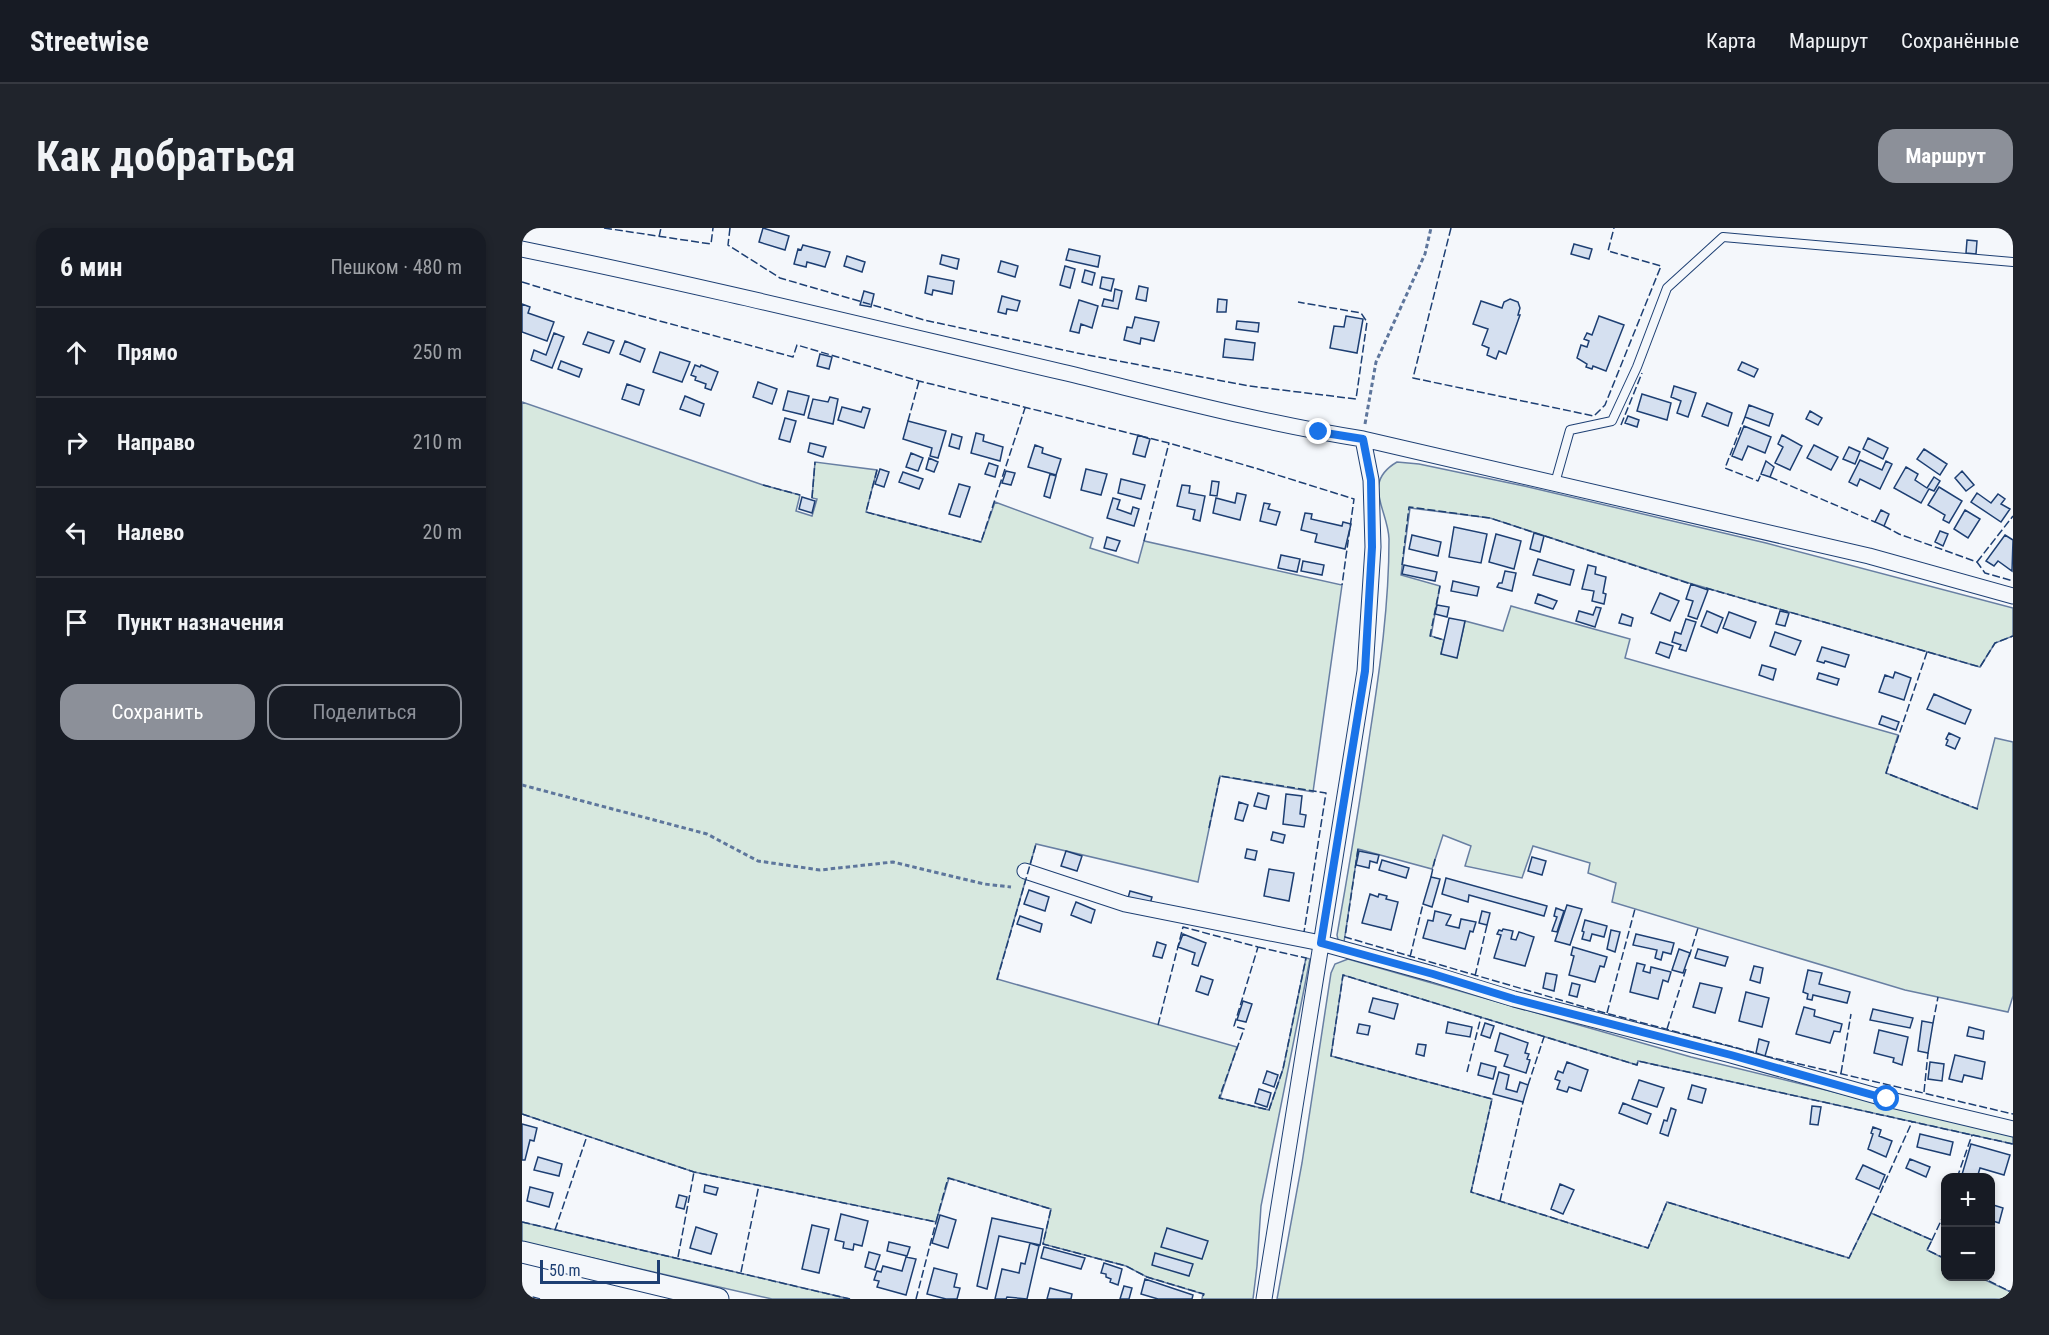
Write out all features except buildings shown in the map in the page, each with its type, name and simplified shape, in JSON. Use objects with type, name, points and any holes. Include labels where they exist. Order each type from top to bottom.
[{"type":"street","points":[[522,249],[656,276],[1149,393],[1319,432],[1363,439],[1869,556],[2013,596]]},
{"type":"street","points":[[1264,1299],[1365,671],[1372,547],[1371,480],[1363,439]]},
{"type":"street","points":[[1025,871],[1125,904],[1321,943],[1514,999],[1731,1055],[1887,1099],[2013,1130]]},
{"type":"street","points":[[522,1252],[718,1299]]},
{"type":"lane","points":[[1555,483],[1570,430],[1612,421],[1637,367],[1667,288],[1723,237],[2013,262]]},
{"type":"path","points":[[1363,439],[1376,362],[1425,254],[1431,228]]},
{"type":"path","points":[[522,785],[707,834],[758,861],[820,870],[893,862],[984,884],[1011,887]]},
{"type":"shaded area","points":[[522,402],[763,485],[800,495],[796,511],[812,516],[817,499],[812,498],[815,462],[877,470],[866,512],[981,542],[995,502],[1093,538],[1090,548],[1138,563],[1144,541],[1342,585],[1313,792],[1220,776],[1198,882],[1036,844],[997,979],[1237,1047],[1220,1098],[1269,1110],[1283,1069],[1306,958],[1310,959],[1261,1206],[1253,1299],[1202,1299],[1203,1294],[1147,1277],[1126,1266],[1043,1244],[1051,1209],[949,1178],[936,1222],[694,1172],[522,1114]]},
{"type":"shaded area","points":[[1397,462],[1419,464],[1524,486],[1766,543],[2013,608],[2013,636],[1995,643],[1980,667],[1689,583],[1490,518],[1410,508],[1401,575],[1440,586],[1431,636],[1444,640],[1441,654],[1457,657],[1465,621],[1503,631],[1511,606],[1630,639],[1625,658],[1898,735],[1886,773],[1977,809],[1995,738],[2013,742],[2013,996],[2008,1012],[1905,990],[1612,902],[1616,883],[1588,873],[1590,863],[1533,846],[1522,878],[1465,866],[1471,846],[1443,835],[1432,869],[1358,849],[1344,942],[1338,940],[1374,709],[1386,612],[1389,539],[1378,488],[1380,479],[1386,470]]},
{"type":"shaded area","points":[[1348,959],[1691,1057],[2013,1136],[2013,1144],[1638,1061],[1637,1065],[1343,975],[1331,1056],[1492,1099],[1471,1192],[1648,1248],[1667,1202],[1849,1258],[1871,1213],[1932,1240],[1927,1250],[1941,1257],[1941,1281],[1988,1281],[2013,1293],[2013,1299],[1277,1299],[1302,1163],[1331,973],[1335,964]]},
{"type":"shaded area","points":[[522,1222],[850,1299],[772,1299],[522,1242]]},
{"type":"fence","points":[[604,228],[711,244],[713,228]]},
{"type":"fence","points":[[659,237],[661,228]]},
{"type":"fence","points":[[730,228],[728,245],[780,278],[924,320],[1077,353],[1249,386],[1356,399],[1367,322],[1361,313],[1298,302]]},
{"type":"fence","points":[[1451,228],[1413,378],[1594,416],[1605,405],[1661,266],[1608,251],[1614,228]]},
{"type":"fence","points":[[522,282],[793,357],[797,345],[919,381],[1169,443],[1354,499],[1342,585]]},
{"type":"fence","points":[[1621,425],[1642,373]]},
{"type":"fence","points":[[908,421],[919,381]]},
{"type":"fence","points":[[877,470],[866,512],[981,542],[1025,408]]},
{"type":"fence","points":[[1745,417],[1725,468],[1758,481],[1761,474]]},
{"type":"fence","points":[[1144,541],[1169,443]]},
{"type":"fence","points":[[812,498],[815,462]]},
{"type":"fence","points":[[1770,477],[1875,522]]},
{"type":"fence","points":[[763,485],[800,495]]},
{"type":"fence","points":[[1402,565],[1409,507],[1490,518],[1694,585]]},
{"type":"fence","points":[[1977,562],[2013,516]]},
{"type":"fence","points":[[1884,526],[1899,534],[1977,562],[1985,573],[2013,581]]},
{"type":"fence","points":[[1440,586],[1430,636],[1444,640]]},
{"type":"fence","points":[[1706,588],[1980,667],[1995,643],[2013,636]]},
{"type":"fence","points":[[1927,652],[1886,773],[1978,809]]},
{"type":"fence","points":[[1209,828],[1220,776],[1326,793],[1304,932]]},
{"type":"fence","points":[[997,980],[1036,844]]},
{"type":"fence","points":[[1358,849],[1345,937],[1598,1011],[1756,1053]]},
{"type":"fence","points":[[1431,877],[1435,859]]},
{"type":"fence","points":[[1410,957],[1423,904]]},
{"type":"fence","points":[[1607,1013],[1635,909]]},
{"type":"fence","points":[[1475,976],[1487,925]]},
{"type":"fence","points":[[1158,1025],[1183,927],[1258,947]]},
{"type":"fence","points":[[1689,957],[1698,928]]},
{"type":"fence","points":[[1258,947],[1306,958],[1283,1069],[1269,1110],[1219,1098],[1244,1029],[1234,1026],[1258,947]]},
{"type":"fence","points":[[1667,1029],[1686,969]]},
{"type":"fence","points":[[1941,1257],[1927,1250],[1932,1240],[1871,1213],[1849,1258],[1667,1202],[1648,1248],[1471,1192],[1492,1099],[1331,1056],[1343,975],[1637,1065],[1638,1061],[2013,1144]]},
{"type":"fence","points":[[1933,1023],[1938,997]]},
{"type":"fence","points":[[1841,1073],[1851,1014]]},
{"type":"fence","points":[[1467,1072],[1481,1017]]},
{"type":"fence","points":[[1528,1085],[1544,1037]]},
{"type":"fence","points":[[1924,1092],[1928,1053]]},
{"type":"fence","points":[[1765,1056],[2013,1114]]},
{"type":"fence","points":[[1500,1201],[1523,1102]]},
{"type":"fence","points":[[522,1114],[694,1172],[936,1222],[948,1178],[1051,1209],[1043,1244],[1126,1266],[1147,1277],[1204,1294],[1202,1299]]},
{"type":"fence","points":[[1871,1213],[1912,1122]]},
{"type":"fence","points":[[1959,1173],[1972,1135]]},
{"type":"fence","points":[[555,1230],[587,1136]]},
{"type":"fence","points":[[678,1257],[694,1172]]},
{"type":"fence","points":[[741,1272],[759,1185]]},
{"type":"fence","points":[[1932,1240],[1941,1221]]},
{"type":"fence","points":[[522,1222],[850,1299]]},
{"type":"fence","points":[[916,1299],[936,1222]]},
{"type":"fence","points":[[1989,1281],[2013,1293]]},
{"type":"fence","points":[[522,1294],[540,1299]]},
{"type":"route","points":[[1319,432],[1363,439],[1371,480],[1372,547],[1365,671],[1321,943],[1514,999],[1731,1055],[1887,1099]]}]
